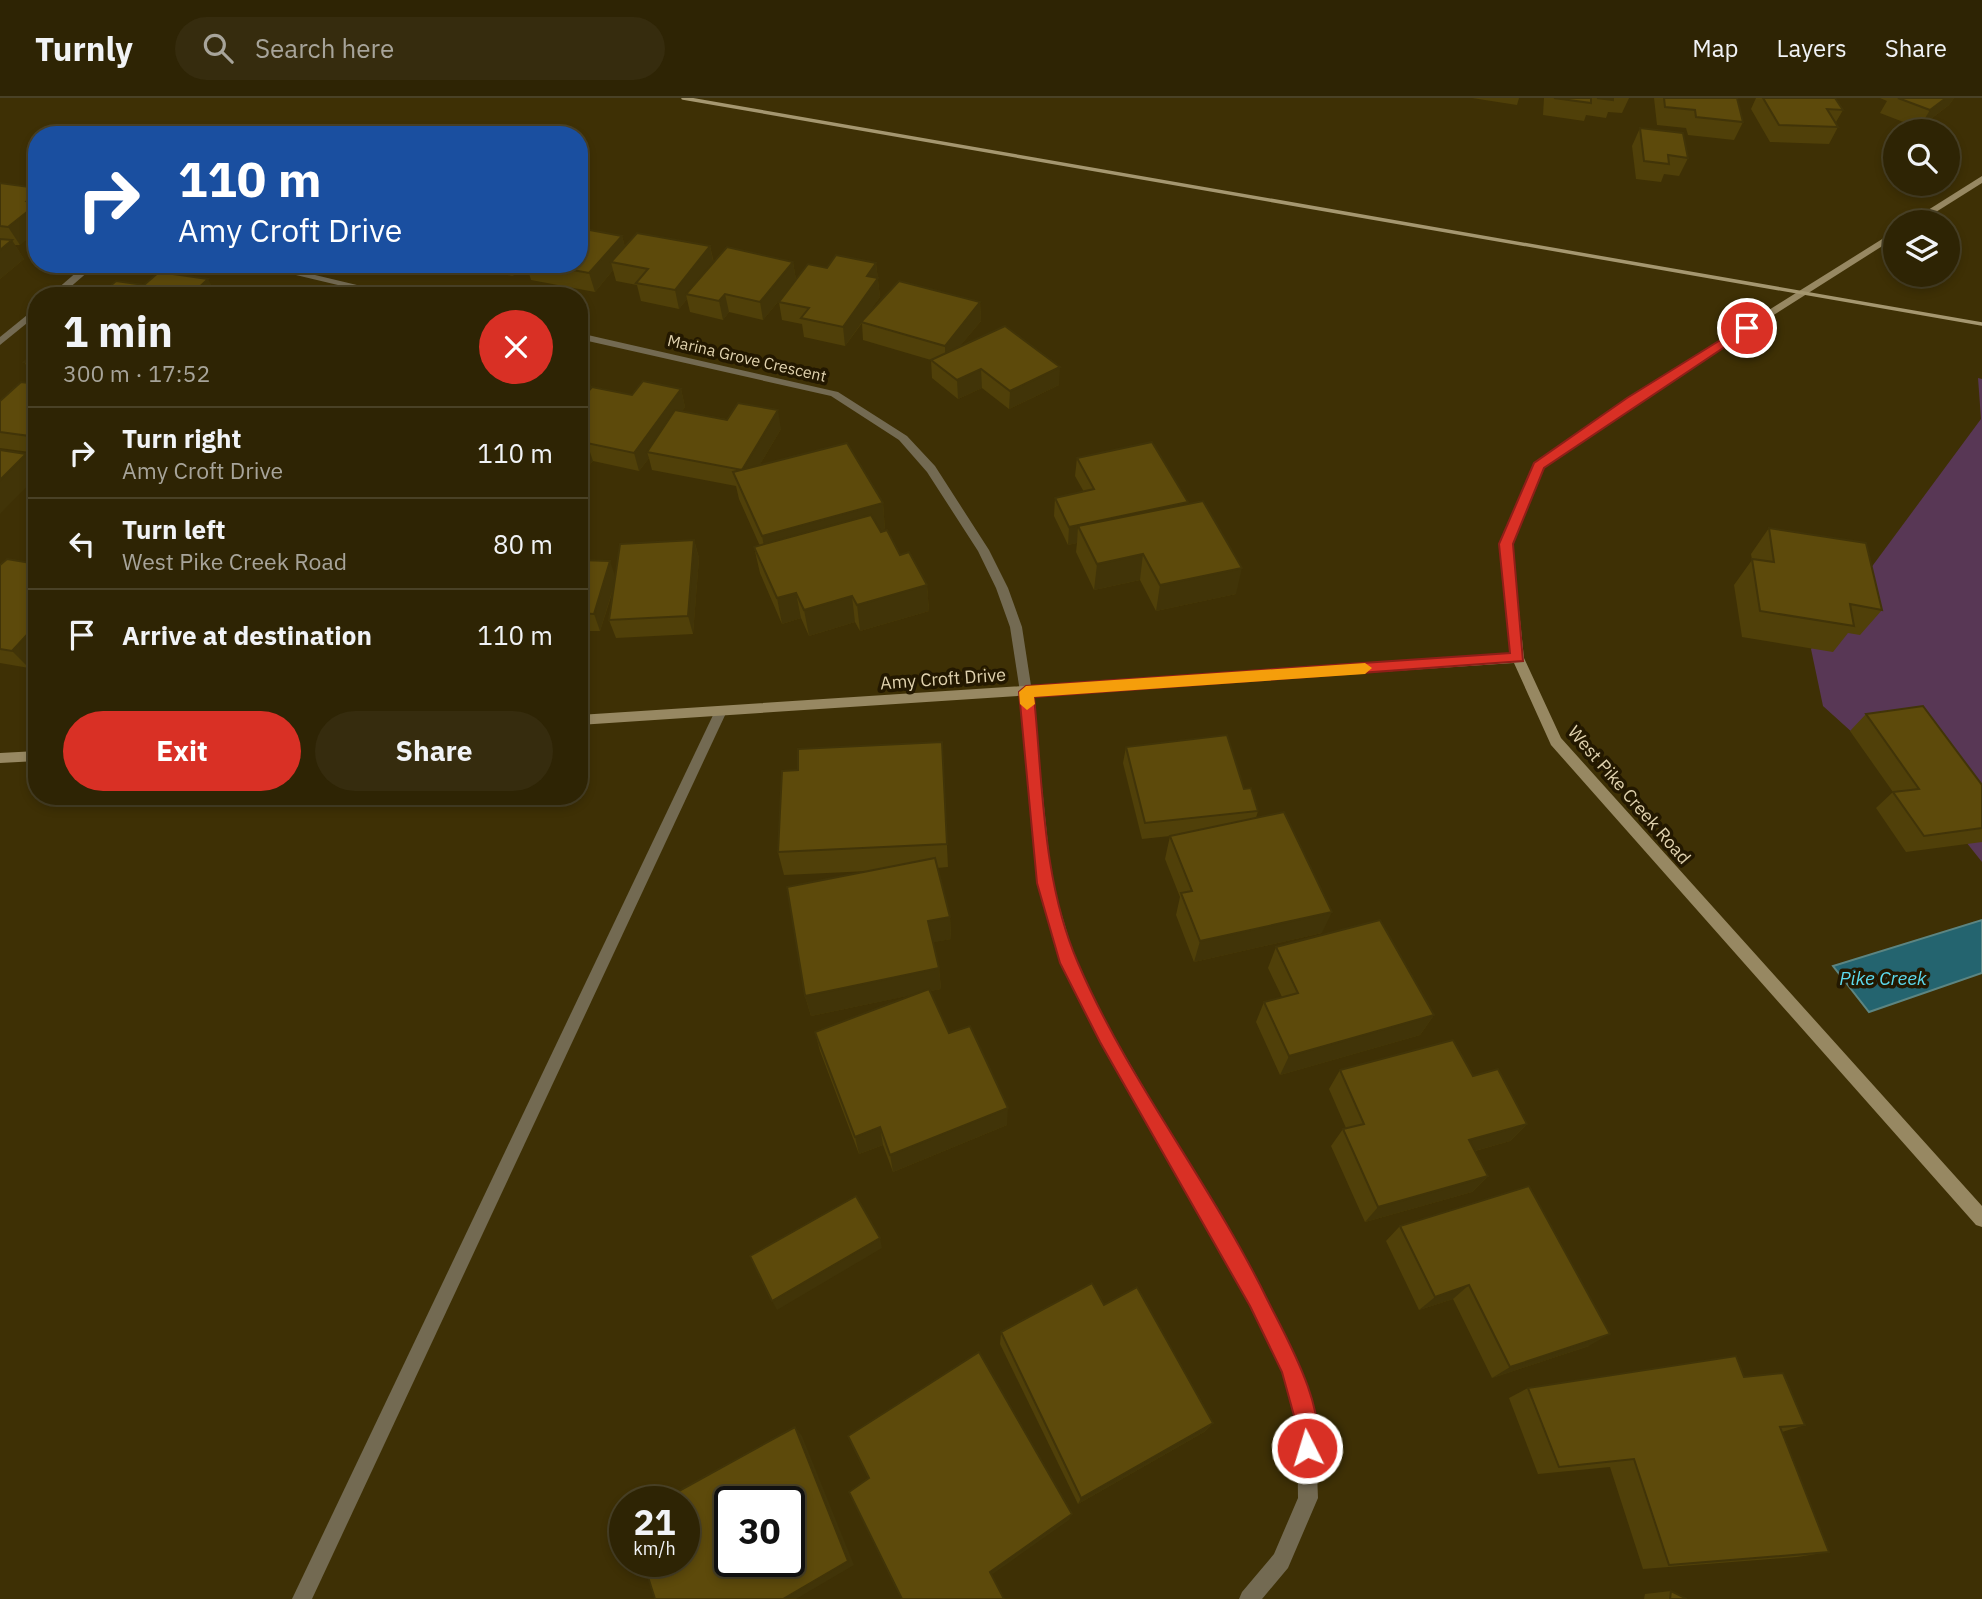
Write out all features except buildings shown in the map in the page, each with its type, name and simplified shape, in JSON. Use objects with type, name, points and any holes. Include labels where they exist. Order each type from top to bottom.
[{"type":"main road","points":[[1933,210],[1982,179]]},
{"type":"main road","name":"West Pike Creek Road","points":[[1883,242],[1632,401],[1538,466],[1506,544],[1518,658],[1556,741],[1982,1219]]},
{"type":"main road","name":"Amy Croft Drive","points":[[588,719],[1518,658]]},
{"type":"main road","points":[[0,758],[28,756]]},
{"type":"street","points":[[65,287],[81,273]]},
{"type":"street","points":[[295,273],[358,287]]},
{"type":"street","points":[[0,342],[28,318]]},
{"type":"street","name":"Marina Grove Crescent","points":[[588,338],[834,394],[903,438],[931,469],[983,550],[1002,588],[1016,627],[1026,692],[1045,883],[1069,963],[1106,1036],[1257,1298],[1291,1370],[1306,1423],[1308,1498],[1281,1562],[1249,1599]]},
{"type":"street","points":[[302,1599],[721,711]]},
{"type":"shaded area","points":[[1978,378],[1982,379],[1982,862],[1947,818],[1823,706],[1811,649],[1981,419]]},
{"type":"water","name":"Pike Creek","points":[[1982,920],[1982,973],[1869,1012],[1833,966]]},
{"type":"railway","points":[[683,98],[1982,324]]},
{"type":"slow traffic","points":[[1027,704],[1026,692],[1365,668]]},
{"type":"route","points":[[1307,1448],[1306,1423],[1291,1370],[1257,1298],[1106,1036],[1069,963],[1045,883],[1026,692],[1518,658],[1506,544],[1538,466],[1632,401],[1747,328]]}]
